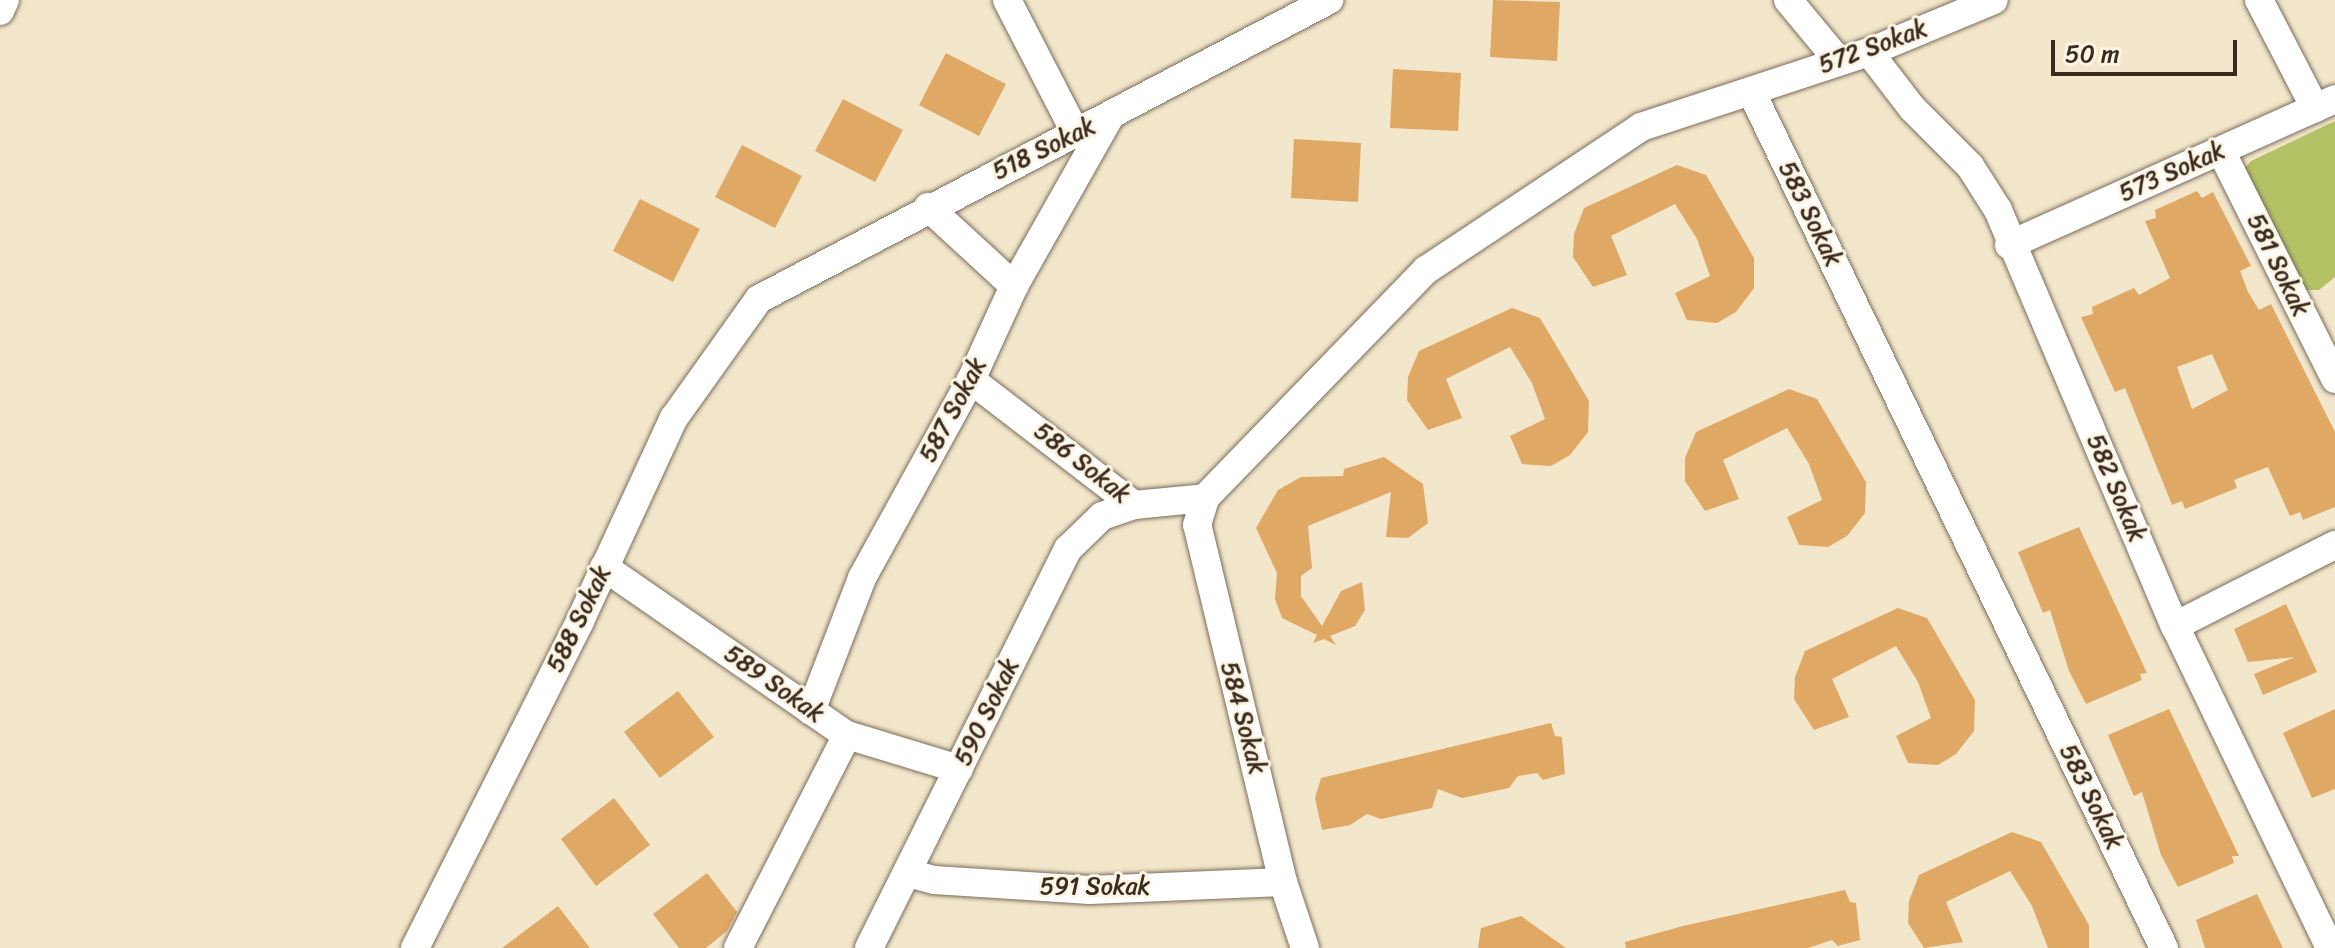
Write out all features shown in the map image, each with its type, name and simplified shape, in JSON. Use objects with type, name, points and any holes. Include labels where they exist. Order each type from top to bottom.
[{"type":"street","points":[[0,11],[5,0]]},
{"type":"street","points":[[1007,0],[1075,132]]},
{"type":"street","name":"518 Sokak","points":[[759,299],[928,207],[1110,116],[1329,0]]},
{"type":"street","points":[[1788,0],[1837,59]]},
{"type":"street","name":"572 Sokak","points":[[1751,91],[1837,59],[1869,52],[1994,0]]},
{"type":"street","points":[[2259,0],[2325,103]]},
{"type":"street","name":"582 Sokak","points":[[1869,52],[1912,108],[1970,166],[1998,210],[2009,245],[2175,626],[2330,948]]},
{"type":"street","points":[[1210,494],[1426,270],[1641,127],[1751,91]]},
{"type":"street","name":"583 Sokak","points":[[1751,91],[2164,948]]},
{"type":"street","name":"573 Sokak","points":[[2009,245],[2325,103]]},
{"type":"street","name":"587 Sokak","points":[[811,711],[862,578],[971,380],[1014,286],[1110,116]]},
{"type":"street","name":"581 Sokak","points":[[2221,151],[2335,379]]},
{"type":"street","points":[[928,207],[1014,286]]},
{"type":"street","name":"588 Sokak","points":[[415,948],[604,567],[674,418],[759,299]]},
{"type":"street","name":"586 Sokak","points":[[971,380],[1134,505],[1210,494]]},
{"type":"street","name":"584 Sokak","points":[[1210,494],[1197,525],[1283,882],[1305,948]]},
{"type":"street","name":"590 Sokak","points":[[869,948],[1068,549],[1102,516],[1134,505]]},
{"type":"street","points":[[2175,626],[2335,545]]},
{"type":"street","name":"589 Sokak","points":[[604,567],[847,735],[959,769]]},
{"type":"street","points":[[738,948],[847,735]]},
{"type":"street","name":"591 Sokak","points":[[908,873],[934,880],[1090,890],[1283,882]]},
{"type":"green space","points":[[2335,121],[2335,277],[2319,290],[2304,290],[2242,171],[2251,161]]},
{"type":"building","points":[[1493,0],[1560,2],[1557,61],[1490,57]]},
{"type":"building","points":[[946,53],[1006,84],[979,136],[919,105]]},
{"type":"building","points":[[1393,69],[1461,73],[1458,131],[1390,128]]},
{"type":"building","points":[[843,99],[903,130],[875,182],[815,151]]},
{"type":"building","points":[[1294,139],[1361,143],[1358,202],[1291,198]]},
{"type":"building","points":[[742,145],[802,176],[775,228],[715,197]]},
{"type":"building","points":[[1677,165],[1706,175],[1754,258],[1754,288],[1736,312],[1717,323],[1687,320],[1675,293],[1710,276],[1697,239],[1675,204],[1611,236],[1627,275],[1593,287],[1573,257],[1574,234],[1584,208]]},
{"type":"building","points":[[2197,191],[2202,198],[2213,192],[2251,266],[2240,271],[2248,292],[2259,310],[2271,304],[2335,432],[2335,507],[2303,520],[2300,512],[2290,516],[2268,467],[2234,480],[2237,488],[2185,509],[2182,501],[2172,505],[2125,388],[2115,392],[2081,317],[2093,314],[2092,307],[2134,288],[2139,295],[2170,278],[2145,221],[2156,218],[2155,210]],"holes":[[[2212,354],[2228,390],[2192,409],[2177,367]]]},
{"type":"building","points":[[640,199],[700,229],[673,282],[613,251]]},
{"type":"building","points":[[1512,308],[1540,318],[1589,401],[1588,432],[1570,455],[1551,466],[1522,464],[1510,436],[1545,419],[1532,383],[1510,347],[1446,379],[1462,418],[1428,430],[1407,400],[1408,377],[1419,351]]},
{"type":"building","points":[[1789,389],[1817,399],[1866,482],[1865,513],[1847,536],[1828,547],[1799,545],[1787,517],[1822,500],[1809,464],[1787,428],[1723,460],[1739,499],[1705,511],[1685,481],[1685,458],[1696,432]]},
{"type":"building","points":[[1384,457],[1423,484],[1428,523],[1408,538],[1386,537],[1391,492],[1308,526],[1312,568],[1301,576],[1301,596],[1322,626],[1341,591],[1362,582],[1365,610],[1355,626],[1330,636],[1336,645],[1324,639],[1313,643],[1317,635],[1282,618],[1275,599],[1277,573],[1256,528],[1278,490],[1301,477],[1343,476],[1344,469]]},
{"type":"building","points":[[2079,527],[2147,673],[2140,674],[2142,680],[2086,704],[2069,671],[2050,610],[2043,613],[2018,552]]},
{"type":"building","points":[[2286,604],[2317,672],[2263,695],[2254,674],[2295,657],[2248,662],[2234,629]]},
{"type":"building","points":[[1898,608],[1927,618],[1975,700],[1974,731],[1956,754],[1938,765],[1908,763],[1896,736],[1931,718],[1918,682],[1896,646],[1832,679],[1849,717],[1814,730],[1794,699],[1795,677],[1805,651]]},
{"type":"building","points":[[678,691],[714,737],[660,778],[624,732]]},
{"type":"building","points":[[2169,709],[2239,856],[2232,856],[2234,863],[2178,887],[2161,855],[2142,792],[2134,796],[2108,735]]},
{"type":"building","points":[[2335,709],[2335,789],[2312,798],[2283,733]]},
{"type":"building","points":[[1551,723],[1555,736],[1562,737],[1565,774],[1543,780],[1537,773],[1518,776],[1509,788],[1462,798],[1438,789],[1432,808],[1381,819],[1367,814],[1350,825],[1322,830],[1315,798],[1321,778]]},
{"type":"building","points":[[614,798],[650,845],[596,886],[561,839]]},
{"type":"building","points":[[2012,832],[2041,842],[2089,925],[2089,948],[2048,948],[2032,906],[2010,871],[1946,902],[1963,942],[1924,948],[1908,923],[1909,901],[1919,875]]},
{"type":"building","points":[[707,873],[737,912],[727,931],[706,948],[679,948],[653,914]]},
{"type":"building","points":[[1845,890],[1850,902],[1856,903],[1860,940],[1838,946],[1832,940],[1808,948],[1626,948],[1625,942],[1683,926]]},
{"type":"building","points":[[2257,894],[2283,948],[2205,948],[2196,920]]},
{"type":"building","points":[[558,906],[590,948],[502,948]]},
{"type":"building","points":[[1521,916],[1566,948],[1478,948],[1481,928]]}]
